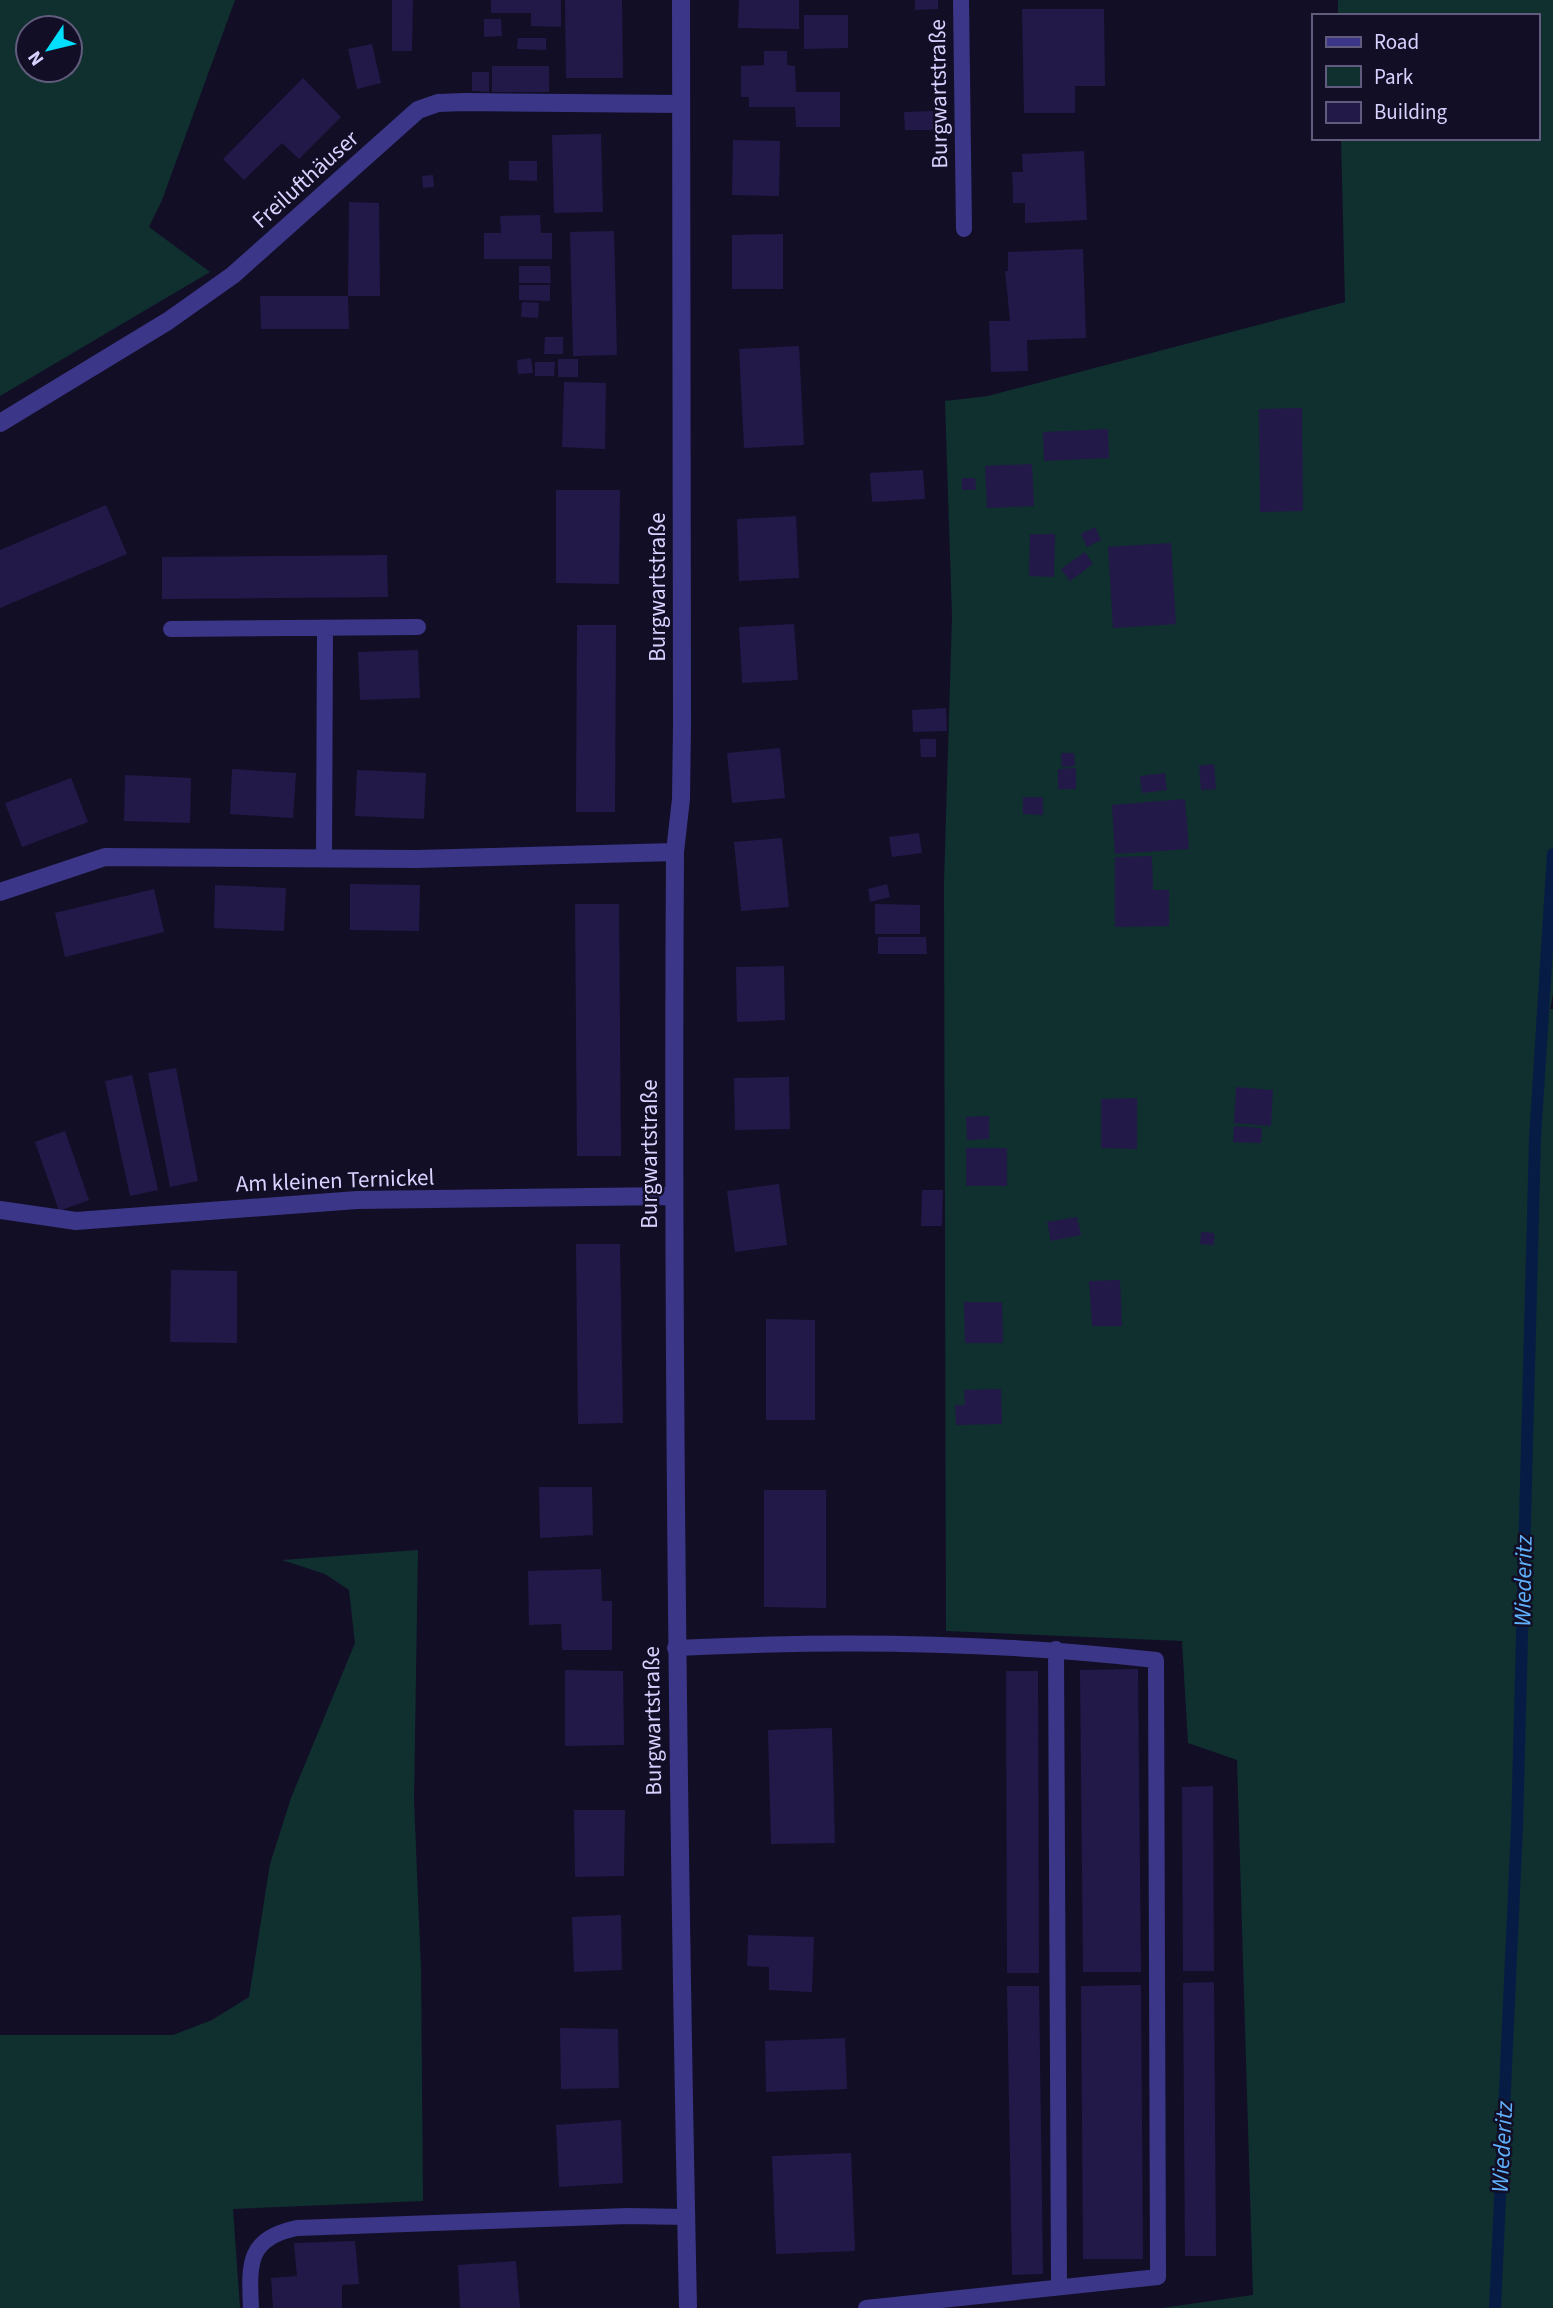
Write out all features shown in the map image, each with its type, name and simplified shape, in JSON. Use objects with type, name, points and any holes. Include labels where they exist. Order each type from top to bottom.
[{"type":"street","name":"Burgwartstraße","points":[[681,0],[681,799],[675,852],[673,1196],[675,1648],[688,2308]]},
{"type":"street","name":"Freilufthäuser","points":[[0,423],[168,321],[233,275],[418,110],[438,103],[465,102],[681,104]]},
{"type":"street","points":[[0,892],[105,857],[417,859],[675,852]]},
{"type":"street","name":"Am kleinen Ternickel","points":[[0,1210],[76,1221],[357,1200],[673,1196]]},
{"type":"lane","name":"Burgwartstraße","points":[[961,0],[964,229]]},
{"type":"lane","points":[[171,629],[418,627]]},
{"type":"lane","points":[[324,857],[325,629]]},
{"type":"lane","points":[[675,1648],[974,1644],[1056,1649],[1156,1660],[1158,2277],[866,2308]]},
{"type":"lane","points":[[1056,1649],[1059,2287]]},
{"type":"lane","points":[[251,2308],[251,2264],[256,2250],[278,2232],[297,2228],[686,2217]]},
{"type":"green space","points":[[0,0],[235,0],[162,200],[149,227],[210,272],[0,396]]},
{"type":"green space","points":[[1338,0],[1553,0],[1553,994],[1550,1009],[1553,1009],[1553,2308],[1162,2308],[1253,2295],[1237,1760],[1188,1743],[1182,1641],[946,1631],[944,884],[952,617],[945,401],[988,396],[1345,302],[1341,140],[1539,140],[1539,14],[1338,14]]},
{"type":"green space","points":[[418,1550],[414,1800],[421,1969],[423,2201],[233,2209],[240,2308],[0,2308],[0,2035],[173,2035],[212,2020],[249,1997],[270,1864],[291,1798],[355,1643],[349,1590],[325,1574],[282,1560]]},
{"type":"building","points":[[392,0],[413,0],[412,51],[392,51]]},
{"type":"building","points":[[491,0],[561,0],[561,27],[531,26],[531,13],[491,13]]},
{"type":"building","points":[[565,0],[622,0],[623,78],[566,78]]},
{"type":"building","points":[[739,0],[799,0],[799,29],[738,28]]},
{"type":"building","points":[[915,0],[938,0],[938,9],[915,10]]},
{"type":"building","points":[[1022,9],[1104,9],[1105,86],[1075,86],[1075,113],[1024,113]]},
{"type":"building","points":[[804,15],[848,15],[848,48],[804,49]]},
{"type":"building","points":[[484,19],[501,19],[502,36],[484,37]]},
{"type":"building","points":[[518,38],[546,38],[546,50],[517,49]]},
{"type":"building","points":[[372,44],[381,83],[357,89],[348,49]]},
{"type":"building","points":[[764,51],[787,51],[787,65],[795,66],[796,92],[840,92],[840,127],[796,127],[795,107],[749,107],[749,97],[741,97],[741,66],[764,65]]},
{"type":"building","points":[[492,66],[549,66],[549,92],[492,92]]},
{"type":"building","points":[[472,72],[489,72],[489,92],[472,91]]},
{"type":"building","points":[[303,78],[341,117],[299,159],[282,143],[244,180],[223,159]]},
{"type":"building","points":[[933,111],[934,130],[905,130],[904,112]]},
{"type":"building","points":[[601,134],[603,212],[554,213],[552,135]]},
{"type":"building","points":[[733,140],[780,141],[779,196],[732,195]]},
{"type":"building","points":[[1084,151],[1087,220],[1025,223],[1025,203],[1013,203],[1012,172],[1023,172],[1022,154]]},
{"type":"building","points":[[509,161],[537,161],[537,181],[509,180]]},
{"type":"building","points":[[433,175],[434,187],[423,188],[422,176]]},
{"type":"building","points":[[349,202],[379,203],[380,296],[348,296]]},
{"type":"building","points":[[540,215],[541,233],[552,233],[552,259],[484,259],[484,233],[501,233],[500,216]]},
{"type":"building","points":[[614,231],[617,355],[573,356],[570,232]]},
{"type":"building","points":[[783,234],[783,289],[732,289],[732,235]]},
{"type":"building","points":[[1083,249],[1086,338],[1027,340],[1028,371],[991,372],[989,321],[1010,321],[1005,271],[1008,271],[1008,252]]},
{"type":"building","points":[[519,266],[550,266],[551,283],[519,283]]},
{"type":"building","points":[[519,285],[550,285],[550,301],[519,300]]},
{"type":"building","points":[[260,296],[348,296],[349,329],[261,329]]},
{"type":"building","points":[[522,302],[539,303],[538,318],[521,317]]},
{"type":"building","points":[[545,337],[563,337],[563,354],[544,354]]},
{"type":"building","points":[[799,346],[804,445],[744,448],[739,349]]},
{"type":"building","points":[[531,358],[533,373],[518,374],[517,360]]},
{"type":"building","points":[[558,359],[578,359],[578,377],[558,377]]},
{"type":"building","points":[[535,362],[555,362],[554,376],[535,376]]},
{"type":"building","points":[[564,382],[606,383],[605,449],[562,447]]},
{"type":"building","points":[[1302,408],[1303,511],[1260,512],[1259,409]]},
{"type":"building","points":[[1108,429],[1109,458],[1044,461],[1043,432]]},
{"type":"building","points":[[1032,464],[1034,506],[987,508],[985,466]]},
{"type":"building","points":[[923,470],[925,499],[872,502],[870,473]]},
{"type":"building","points":[[962,478],[975,478],[976,490],[962,490]]},
{"type":"building","points":[[556,490],[620,490],[619,584],[556,583]]},
{"type":"building","points":[[106,505],[127,554],[0,608],[0,550]]},
{"type":"building","points":[[796,516],[799,578],[739,581],[737,519]]},
{"type":"building","points":[[1095,527],[1101,540],[1087,547],[1081,534]]},
{"type":"building","points":[[1030,534],[1055,534],[1054,577],[1029,576]]},
{"type":"building","points":[[1171,543],[1176,624],[1113,628],[1108,547]]},
{"type":"building","points":[[1085,552],[1093,564],[1070,581],[1061,569]]},
{"type":"building","points":[[387,555],[388,597],[162,599],[162,557]]},
{"type":"building","points":[[794,624],[798,680],[742,683],[739,627]]},
{"type":"building","points":[[577,625],[616,625],[615,812],[576,812]]},
{"type":"building","points":[[418,650],[420,698],[360,700],[358,652]]},
{"type":"building","points":[[946,708],[947,731],[913,732],[912,710]]},
{"type":"building","points":[[920,739],[936,739],[936,757],[921,757]]},
{"type":"building","points":[[780,748],[785,798],[732,803],[727,753]]},
{"type":"building","points":[[1061,753],[1074,753],[1075,766],[1062,767]]},
{"type":"building","points":[[1214,764],[1216,789],[1201,790],[1199,766]]},
{"type":"building","points":[[1076,768],[1076,789],[1058,789],[1058,769]]},
{"type":"building","points":[[232,769],[296,773],[293,818],[230,814]]},
{"type":"building","points":[[357,770],[426,773],[424,819],[355,816]]},
{"type":"building","points":[[1165,773],[1167,790],[1142,793],[1140,776]]},
{"type":"building","points":[[125,775],[191,778],[190,823],[124,821]]},
{"type":"building","points":[[71,778],[88,822],[22,847],[5,803]]},
{"type":"building","points":[[1023,797],[1043,797],[1043,815],[1023,814]]},
{"type":"building","points":[[1185,799],[1189,849],[1115,854],[1112,805]]},
{"type":"building","points":[[919,833],[922,853],[892,857],[889,837]]},
{"type":"building","points":[[782,838],[789,907],[741,911],[734,842]]},
{"type":"building","points":[[1152,856],[1153,890],[1169,890],[1169,926],[1115,927],[1115,857]]},
{"type":"building","points":[[350,884],[420,885],[419,931],[350,930]]},
{"type":"building","points":[[887,884],[890,897],[870,902],[868,889]]},
{"type":"building","points":[[215,885],[286,888],[284,931],[214,928]]},
{"type":"building","points":[[154,889],[164,932],[65,957],[55,913]]},
{"type":"building","points":[[575,904],[619,904],[621,1156],[577,1156]]},
{"type":"building","points":[[875,904],[920,905],[920,934],[875,934]]},
{"type":"building","points":[[878,937],[926,937],[927,954],[878,954]]},
{"type":"building","points":[[784,966],[785,1020],[737,1022],[736,967]]},
{"type":"building","points":[[176,1068],[198,1181],[170,1187],[148,1073]]},
{"type":"building","points":[[132,1075],[158,1190],[130,1196],[105,1081]]},
{"type":"building","points":[[789,1077],[790,1129],[735,1130],[734,1078]]},
{"type":"building","points":[[1236,1087],[1273,1090],[1271,1126],[1234,1123]]},
{"type":"building","points":[[1137,1098],[1137,1149],[1101,1148],[1101,1099]]},
{"type":"building","points":[[989,1116],[989,1139],[967,1140],[966,1117]]},
{"type":"building","points":[[1234,1126],[1262,1128],[1261,1143],[1233,1142]]},
{"type":"building","points":[[65,1131],[89,1200],[59,1211],[35,1142]]},
{"type":"building","points":[[966,1148],[1007,1148],[1007,1186],[966,1186]]},
{"type":"building","points":[[779,1184],[787,1245],[735,1252],[727,1191]]},
{"type":"building","points":[[922,1190],[943,1190],[942,1226],[921,1226]]},
{"type":"building","points":[[1077,1217],[1081,1235],[1051,1241],[1047,1222]]},
{"type":"building","points":[[1201,1232],[1214,1233],[1214,1245],[1200,1244]]},
{"type":"building","points":[[576,1244],[620,1244],[623,1423],[578,1424]]},
{"type":"building","points":[[171,1270],[237,1271],[237,1343],[170,1342]]},
{"type":"building","points":[[1120,1280],[1122,1326],[1092,1326],[1089,1281]]},
{"type":"building","points":[[964,1302],[1002,1302],[1003,1343],[965,1343]]},
{"type":"building","points":[[766,1319],[815,1320],[815,1420],[766,1420]]},
{"type":"building","points":[[1001,1389],[1002,1424],[956,1425],[955,1405],[965,1405],[964,1390]]},
{"type":"building","points":[[539,1487],[592,1487],[593,1535],[540,1538]]},
{"type":"building","points":[[764,1490],[826,1490],[826,1608],[764,1607]]},
{"type":"building","points":[[601,1569],[602,1601],[612,1601],[612,1650],[562,1650],[561,1624],[529,1625],[528,1571]]},
{"type":"building","points":[[1138,1669],[1141,1972],[1083,1972],[1080,1670]]},
{"type":"building","points":[[565,1670],[623,1671],[624,1745],[565,1746]]},
{"type":"building","points":[[1006,1671],[1038,1671],[1039,1973],[1007,1973]]},
{"type":"building","points":[[832,1728],[835,1843],[771,1844],[768,1730]]},
{"type":"building","points":[[1213,1786],[1214,1971],[1183,1971],[1182,1787]]},
{"type":"building","points":[[574,1810],[625,1810],[624,1876],[575,1877]]},
{"type":"building","points":[[621,1915],[622,1970],[574,1972],[572,1917]]},
{"type":"building","points":[[748,1935],[814,1937],[812,1992],[769,1990],[769,1967],[747,1966]]},
{"type":"building","points":[[1214,1982],[1216,2256],[1185,2256],[1183,1983]]},
{"type":"building","points":[[1141,1985],[1143,2259],[1083,2259],[1081,1986]]},
{"type":"building","points":[[1007,1986],[1039,1986],[1043,2274],[1012,2275]]},
{"type":"building","points":[[560,2028],[618,2029],[619,2088],[561,2089]]},
{"type":"building","points":[[845,2038],[847,2089],[766,2092],[765,2041]]},
{"type":"building","points":[[621,2120],[623,2183],[559,2187],[556,2125]]},
{"type":"building","points":[[851,2153],[855,2251],[776,2254],[772,2156]]},
{"type":"building","points":[[355,2241],[359,2284],[342,2285],[342,2308],[273,2308],[271,2278],[297,2276],[294,2243]]},
{"type":"building","points":[[516,2261],[520,2308],[460,2308],[458,2265]]},
{"type":"waterway","name":"Wiederitz","points":[[1495,2308],[1517,1827],[1535,1138],[1553,854]]}]
